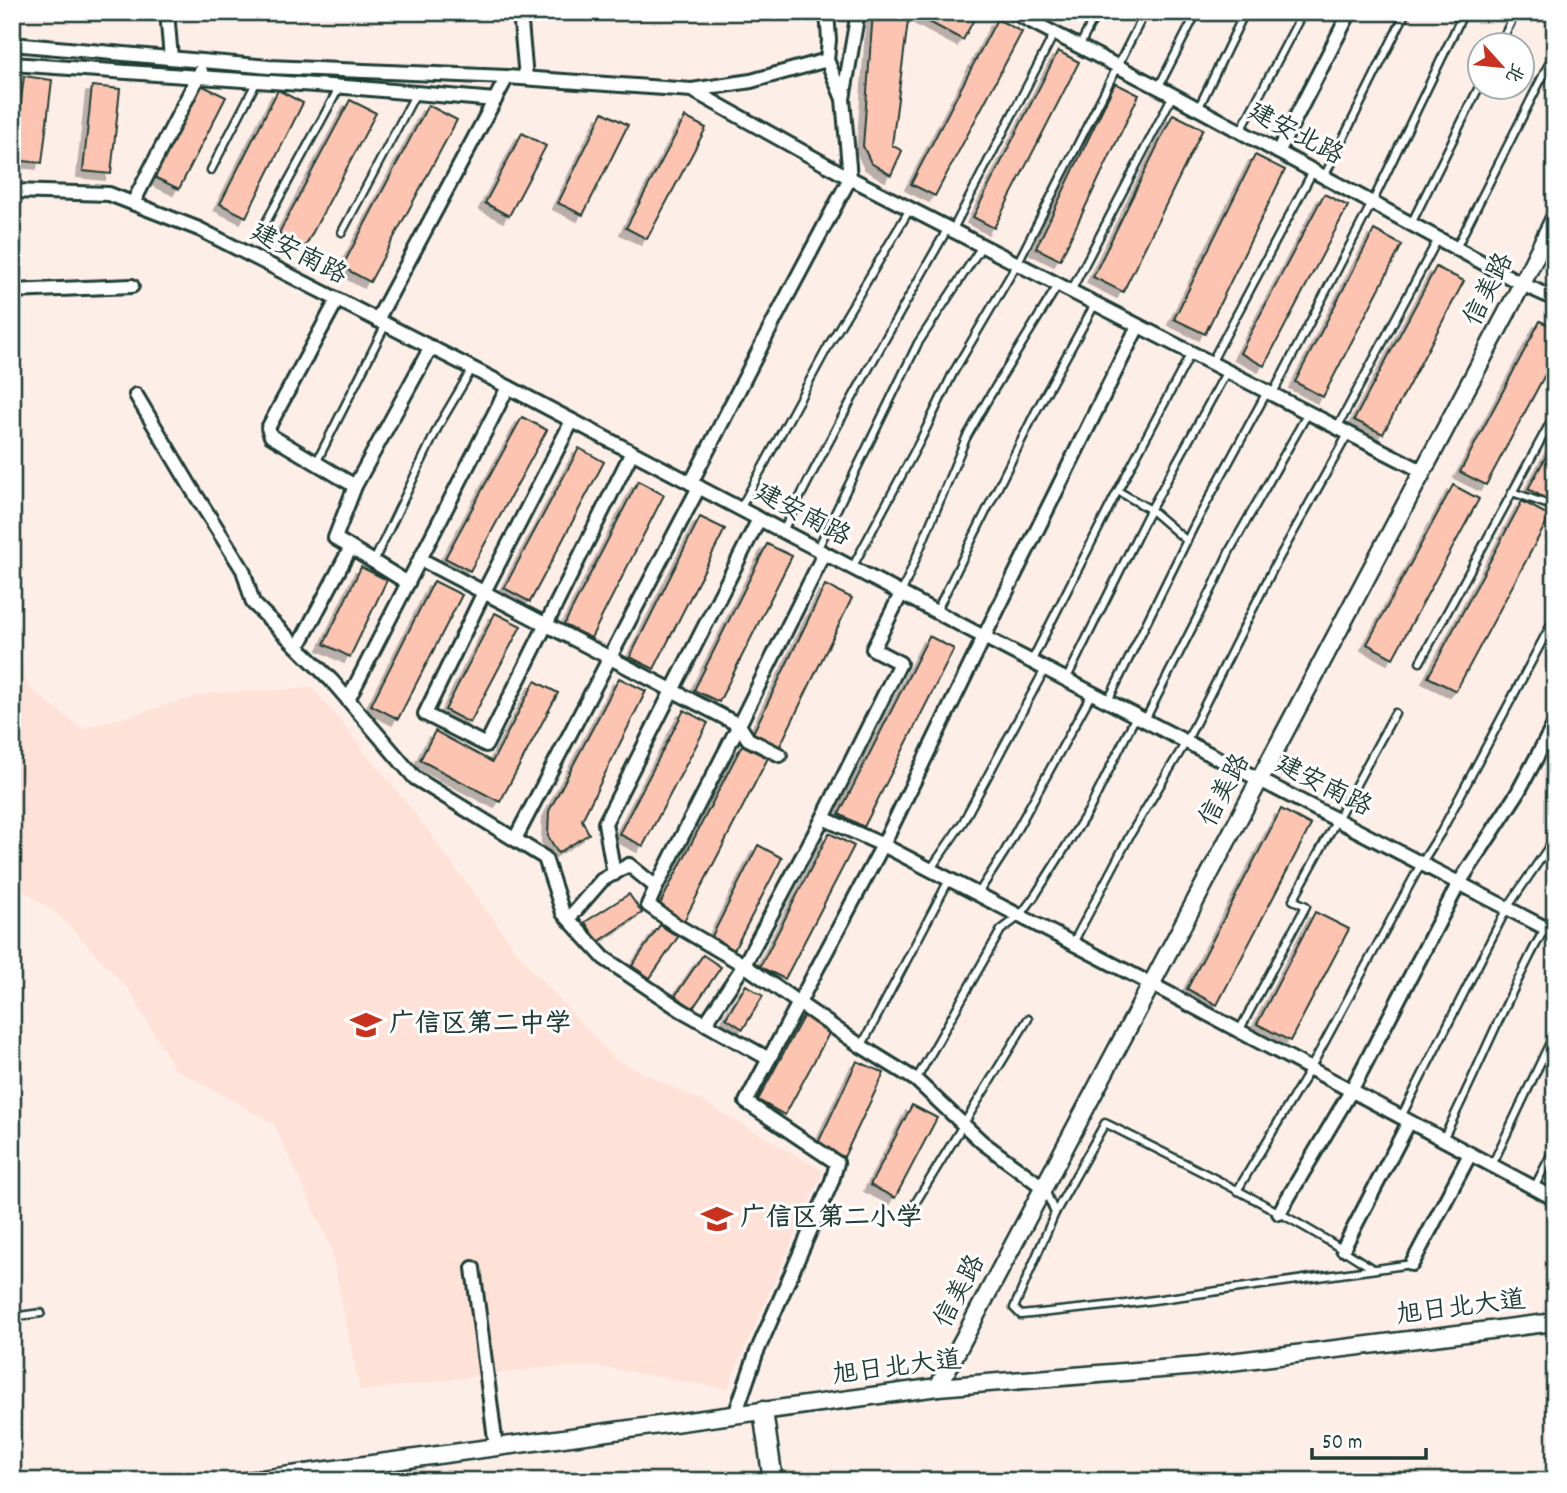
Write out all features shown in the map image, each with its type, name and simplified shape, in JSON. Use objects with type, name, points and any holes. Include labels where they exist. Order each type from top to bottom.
[{"type":"main road","points":[[763,1411],[773,1481]]},
{"type":"street","points":[[167,12],[171,58]]},
{"type":"street","points":[[520,12],[526,78]]},
{"type":"street","points":[[828,12],[827,60],[844,99]]},
{"type":"street","points":[[515,839],[609,659],[769,330],[850,178],[844,99],[858,12]]},
{"type":"street","points":[[1278,152],[1350,12]]},
{"type":"street","name":"建安北路","points":[[1022,14],[1054,34],[1173,95],[1522,284],[1555,299]]},
{"type":"street","points":[[12,44],[269,66],[526,78],[692,90],[751,81],[827,60]]},
{"type":"street","points":[[132,203],[206,61]]},
{"type":"street","points":[[12,64],[340,86],[495,100]]},
{"type":"street","points":[[381,322],[507,77]]},
{"type":"street","points":[[692,90],[850,178],[1422,471]]},
{"type":"street","name":"建安南路","points":[[12,191],[109,194],[199,229],[431,347],[1031,662],[1550,930]]},
{"type":"street","name":"信美路","points":[[938,1387],[1555,217]]},
{"type":"street","points":[[12,291],[132,286]]},
{"type":"street","points":[[337,300],[268,428],[271,436],[355,486]]},
{"type":"street","points":[[735,1415],[756,1354],[832,1181],[837,1163],[746,1102],[883,845],[1138,326]]},
{"type":"street","points":[[408,583],[335,538],[355,486],[431,347]]},
{"type":"street","points":[[348,700],[508,387]]},
{"type":"street","points":[[136,395],[243,570],[253,603],[332,681],[415,778],[545,858],[564,912],[604,958],[681,1010],[769,1059]]},
{"type":"street","points":[[572,421],[425,714],[486,745],[632,452]]},
{"type":"street","points":[[614,874],[605,823],[759,519]]},
{"type":"street","points":[[298,647],[350,549]]},
{"type":"street","points":[[821,552],[739,725],[648,905],[676,925],[744,965],[861,1046],[916,1080],[982,1142],[1044,1188]]},
{"type":"street","points":[[420,559],[739,725],[747,739],[780,755]]},
{"type":"street","points":[[705,1024],[744,965],[823,818],[900,663],[873,649],[901,594]]},
{"type":"street","points":[[1279,1213],[1351,1091],[1459,883],[1517,793],[1555,723]]},
{"type":"street","points":[[823,818],[883,845],[1151,984],[1555,1199]]},
{"type":"street","points":[[569,918],[602,880],[629,865],[656,887]]},
{"type":"street","points":[[1343,1249],[1405,1119]]},
{"type":"street","points":[[1412,1264],[1470,1154]]},
{"type":"street","points":[[473,1268],[496,1447]]},
{"type":"street","name":"旭日北大道","points":[[247,1481],[938,1387],[1198,1366],[1555,1322]]},
{"type":"lane","points":[[1079,47],[1097,12]]},
{"type":"lane","points":[[852,568],[953,373],[1017,264],[1145,12]]},
{"type":"lane","points":[[1158,88],[1197,12]]},
{"type":"lane","points":[[1198,109],[1245,12]]},
{"type":"lane","points":[[1240,132],[1303,12]]},
{"type":"lane","points":[[1211,363],[1406,12]]},
{"type":"lane","points":[[1108,701],[1187,541],[1372,203],[1464,12]]},
{"type":"lane","points":[[1506,32],[1516,12]]},
{"type":"lane","points":[[783,532],[818,461],[887,335],[950,230],[1054,34]]},
{"type":"lane","points":[[1456,248],[1555,52]]},
{"type":"lane","points":[[211,170],[257,81]]},
{"type":"lane","points":[[265,224],[340,86]]},
{"type":"lane","points":[[342,232],[416,93]]},
{"type":"lane","points":[[901,594],[966,438],[1065,288],[1173,95]]},
{"type":"lane","points":[[1411,224],[1471,102]]},
{"type":"lane","points":[[740,509],[830,343],[910,209]]},
{"type":"lane","points":[[1073,944],[1130,835],[1186,742],[1438,239]]},
{"type":"lane","points":[[821,552],[918,343],[982,246]]},
{"type":"lane","points":[[936,612],[1035,413],[1095,304]]},
{"type":"lane","points":[[316,463],[381,322]]},
{"type":"lane","points":[[1031,662],[1192,353]]},
{"type":"lane","points":[[373,562],[439,425],[472,369]]},
{"type":"lane","points":[[1066,680],[1151,510],[1227,371]]},
{"type":"lane","points":[[916,1080],[1001,930],[1020,916],[1089,810],[1194,625],[1230,550],[1308,412]]},
{"type":"lane","points":[[1420,662],[1555,414]]},
{"type":"lane","points":[[1118,491],[1151,510],[1187,541]]},
{"type":"lane","points":[[1512,492],[1555,506]]},
{"type":"lane","points":[[1237,1191],[1310,1069],[1555,617]]},
{"type":"lane","points":[[930,870],[963,822],[1045,669]]},
{"type":"lane","points":[[977,895],[1010,842],[1092,693]]},
{"type":"lane","points":[[1239,1031],[1306,906],[1293,900],[1395,713]]},
{"type":"lane","points":[[1405,1119],[1507,908],[1555,838]]},
{"type":"lane","points":[[861,1046],[949,880]]},
{"type":"lane","points":[[1443,1139],[1502,1012],[1550,930],[1555,914]]},
{"type":"lane","points":[[911,1210],[1028,1019]]},
{"type":"lane","points":[[1492,1166],[1555,1032]]},
{"type":"lane","points":[[1373,1269],[1279,1213],[1105,1123],[1055,1213],[1014,1308],[1021,1315],[1125,1304],[1412,1264]]},
{"type":"lane","points":[[1534,1188],[1555,1147]]},
{"type":"lane","points":[[1044,1188],[1055,1213]]},
{"type":"lane","points":[[12,1317],[41,1313]]},
{"type":"shaded area","name":"广信区第二中学","points":[[12,645],[28,686],[81,729],[210,693],[313,688],[414,812],[524,961],[614,1059],[702,1101],[823,1171],[727,1389],[596,1366],[545,1368],[360,1391],[330,1245],[273,1123],[174,1068],[130,991],[60,916],[12,882]]},
{"type":"building","points":[[873,12],[978,12],[963,40],[918,16],[908,21],[892,145],[902,151],[891,175],[871,163],[863,146]]},
{"type":"building","points":[[997,19],[1022,32],[935,196],[911,184]]},
{"type":"building","points":[[1058,51],[1079,62],[994,228],[973,217]]},
{"type":"building","points":[[24,76],[52,80],[42,163],[14,160]]},
{"type":"building","points":[[1115,83],[1139,95],[1060,260],[1036,248]]},
{"type":"building","points":[[201,85],[226,97],[179,189],[154,177]]},
{"type":"building","points":[[92,86],[120,89],[111,174],[83,171]]},
{"type":"building","points":[[278,90],[303,103],[246,217],[220,204]]},
{"type":"building","points":[[350,100],[376,113],[305,247],[279,233]]},
{"type":"building","points":[[428,105],[457,120],[370,282],[342,267]]},
{"type":"building","points":[[603,112],[628,125],[583,215],[558,203]]},
{"type":"building","points":[[1173,114],[1203,129],[1123,292],[1093,277]]},
{"type":"building","points":[[685,117],[706,128],[647,239],[626,228]]},
{"type":"building","points":[[522,133],[546,146],[509,216],[485,203]]},
{"type":"building","points":[[1255,155],[1285,170],[1205,334],[1174,319]]},
{"type":"building","points":[[1324,194],[1348,206],[1264,366],[1240,353]]},
{"type":"building","points":[[1374,230],[1402,245],[1323,397],[1295,382]]},
{"type":"building","points":[[1436,267],[1464,281],[1383,434],[1354,420]]},
{"type":"building","points":[[1540,321],[1555,328],[1555,356],[1486,485],[1460,472]]},
{"type":"building","points":[[522,417],[547,430],[470,571],[445,558]]},
{"type":"building","points":[[1555,440],[1555,502],[1554,503],[1528,489]]},
{"type":"building","points":[[579,448],[604,462],[530,602],[504,588]]},
{"type":"building","points":[[638,481],[664,495],[591,638],[564,625]]},
{"type":"building","points":[[1453,485],[1479,499],[1393,658],[1367,644]]},
{"type":"building","points":[[1522,501],[1550,516],[1456,691],[1428,677]]},
{"type":"building","points":[[700,517],[725,529],[654,669],[630,657]]},
{"type":"building","points":[[767,544],[792,556],[719,702],[694,690]]},
{"type":"building","points":[[361,567],[387,580],[350,657],[324,644]]},
{"type":"building","points":[[434,581],[462,595],[398,719],[371,705]]},
{"type":"building","points":[[825,585],[852,598],[779,748],[752,735]]},
{"type":"building","points":[[495,613],[521,626],[470,723],[445,710]]},
{"type":"building","points":[[929,636],[954,649],[864,827],[839,814]]},
{"type":"building","points":[[619,678],[646,691],[582,820],[589,834],[558,853],[548,836],[549,811]]},
{"type":"building","points":[[535,681],[558,693],[500,802],[420,760],[435,731],[492,762]]},
{"type":"building","points":[[684,710],[708,723],[643,846],[619,834]]},
{"type":"building","points":[[742,745],[768,758],[683,923],[657,910]]},
{"type":"building","points":[[1281,809],[1311,825],[1217,1005],[1187,989]]},
{"type":"building","points":[[829,833],[854,846],[785,979],[760,967]]},
{"type":"building","points":[[758,845],[782,858],[734,950],[711,938]]},
{"type":"building","points":[[629,894],[642,913],[598,942],[585,922]]},
{"type":"building","points":[[1315,912],[1349,929],[1290,1041],[1257,1024]]},
{"type":"building","points":[[660,925],[678,937],[650,978],[632,966]]},
{"type":"building","points":[[703,955],[721,967],[693,1008],[675,996]]},
{"type":"building","points":[[746,985],[763,996],[743,1029],[726,1018]]},
{"type":"building","points":[[805,1013],[832,1028],[785,1115],[758,1100]]},
{"type":"building","points":[[857,1061],[884,1073],[844,1157],[817,1145]]},
{"type":"building","points":[[912,1105],[937,1118],[895,1198],[870,1185]]},
{"type":"place","name":"广信区第二中学","points":[[366,1025]]},
{"type":"place","name":"广信区第二小学","points":[[717,1219]]}]
